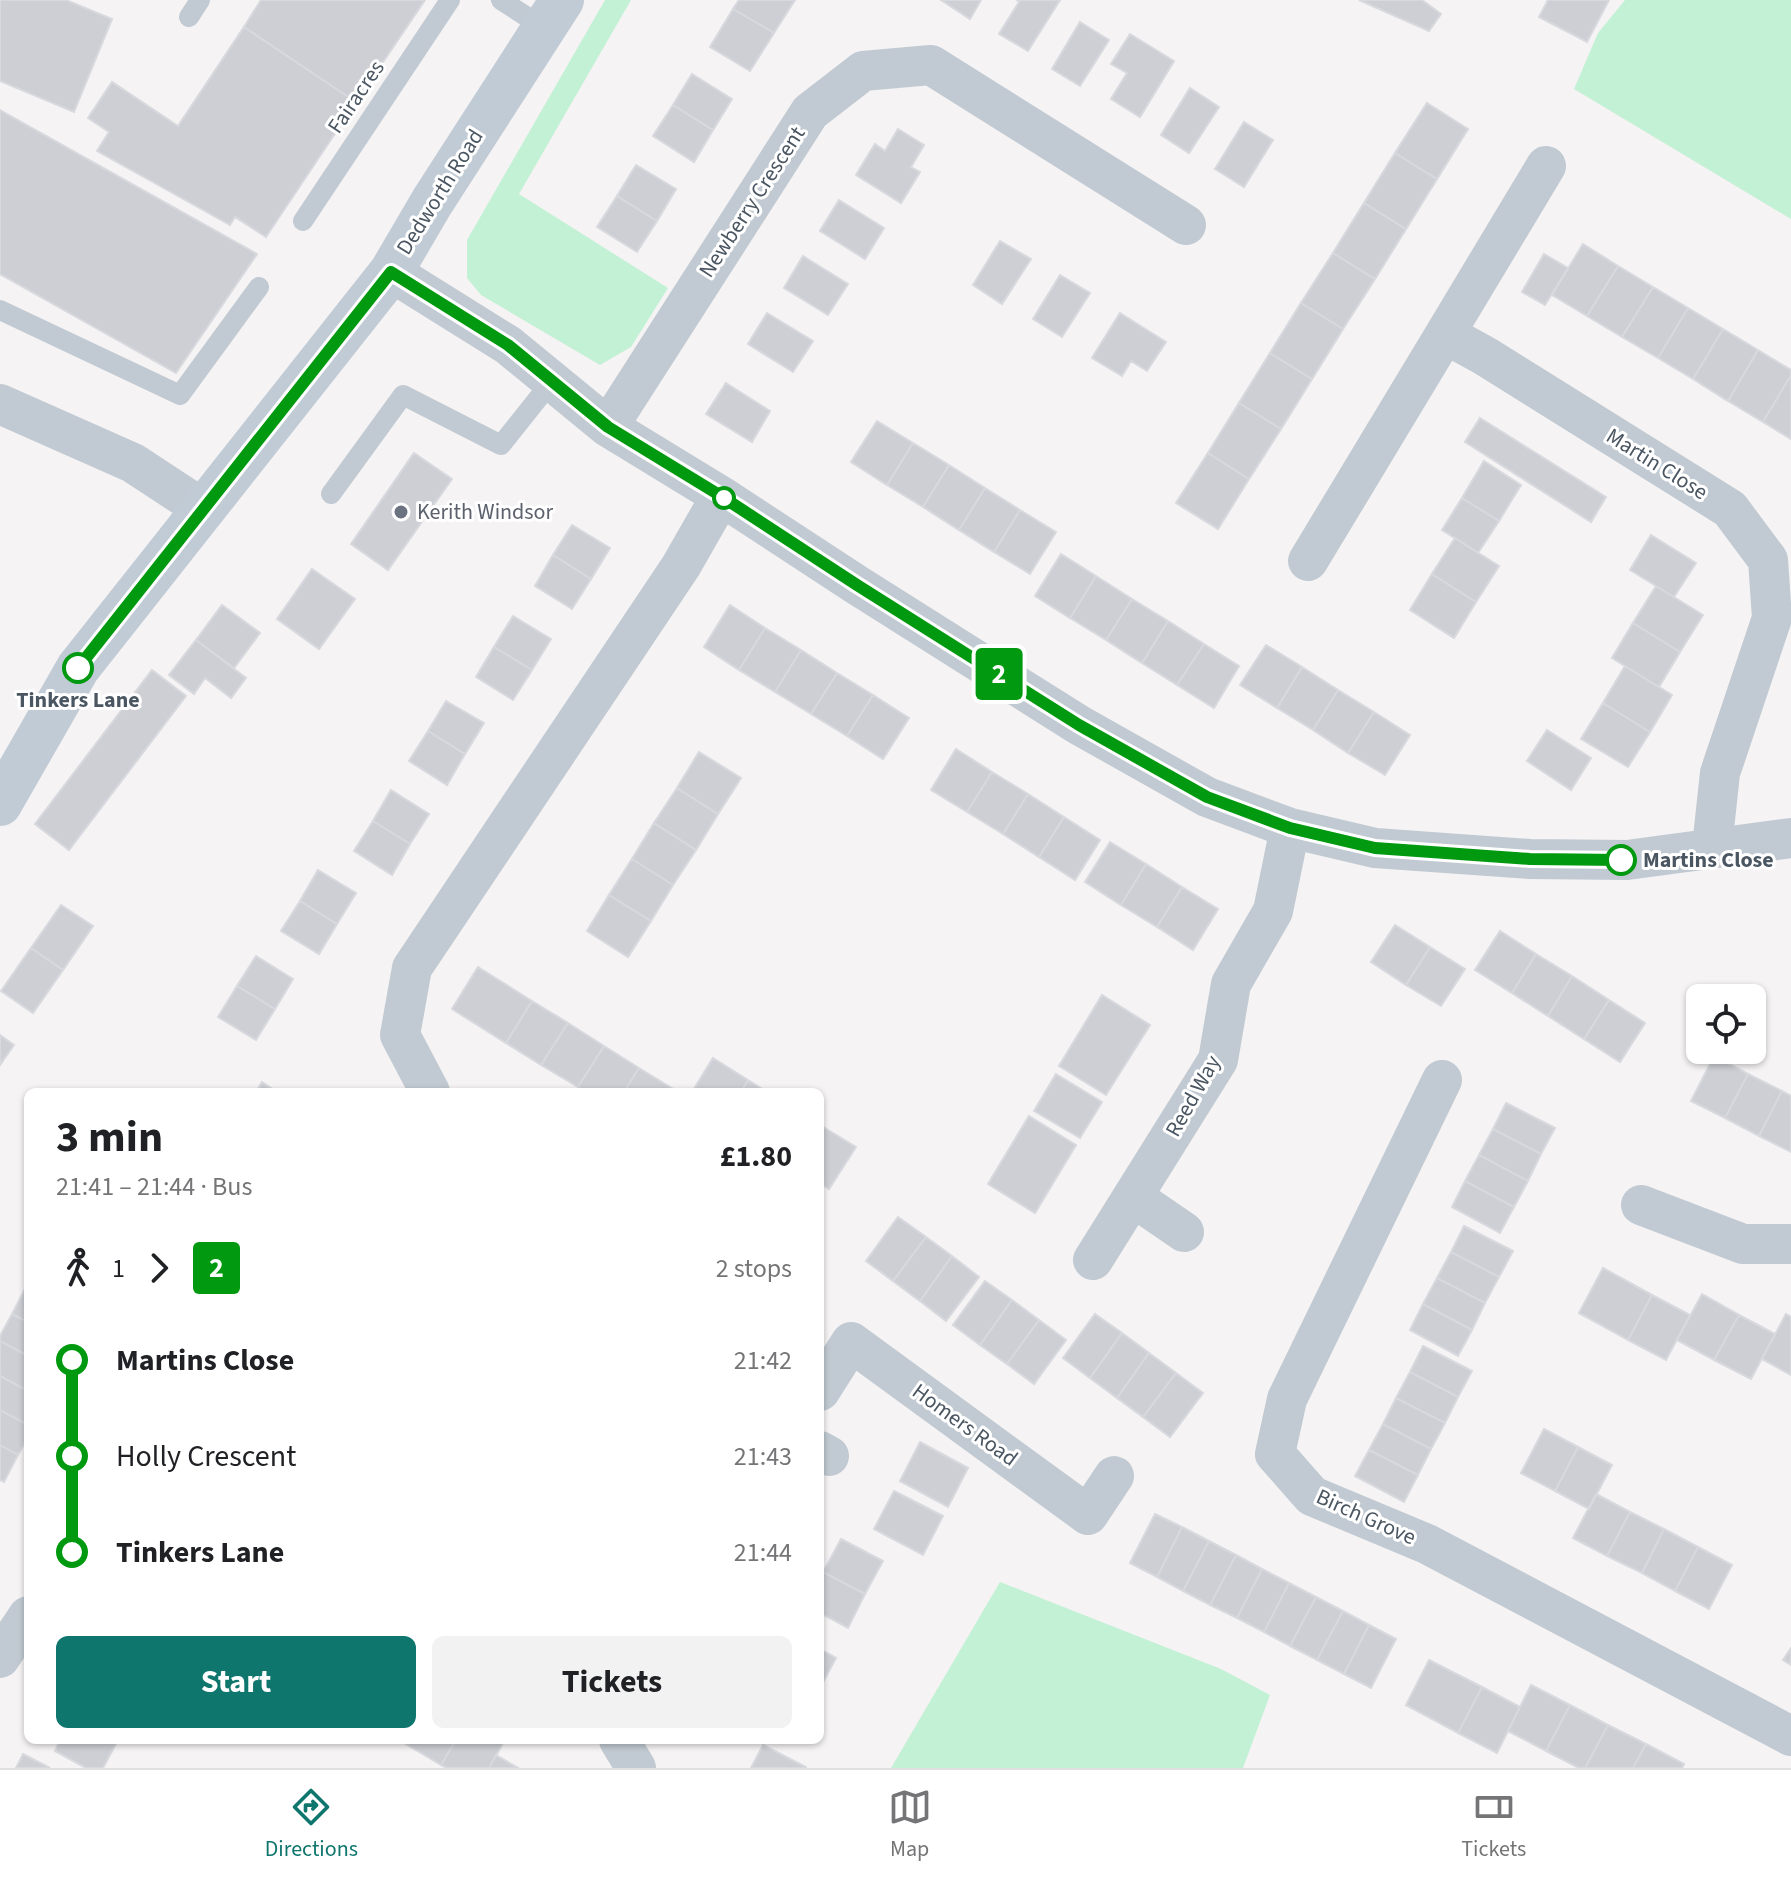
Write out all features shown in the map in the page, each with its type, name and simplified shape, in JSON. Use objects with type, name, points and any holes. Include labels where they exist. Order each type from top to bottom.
[{"type":"main road","name":"Dedworth Road","points":[[0,804],[78,668],[391,272],[432,202],[553,14]]},
{"type":"street","name":"Newberry Crescent","points":[[608,427],[810,112],[863,71],[931,65],[1160,223]]},
{"type":"street","points":[[1331,545],[1445,334],[1546,166]]},
{"type":"street","points":[[391,272],[508,345],[608,427],[1079,725],[1207,797],[1290,828],[1375,848],[1530,859],[1627,860],[1791,838]]},
{"type":"street","name":"Martin Close","points":[[1445,334],[1730,509],[1768,560],[1772,618],[1720,773],[1712,847]]},
{"type":"street","points":[[0,404],[133,463],[203,509]]},
{"type":"street","points":[[428,1088],[400,1035],[412,968],[681,566],[721,496]]},
{"type":"street","name":"Reed Way","points":[[1093,1260],[1218,1060],[1231,984],[1273,911],[1290,828]]},
{"type":"street","name":"Birch Grove","points":[[1442,1080],[1287,1399],[1275,1454],[1312,1496],[1427,1544],[1791,1736]]},
{"type":"street","points":[[1133,1197],[1184,1232]]},
{"type":"street","points":[[1662,1203],[1743,1244],[1791,1244]]},
{"type":"street","name":"Homers Road","points":[[824,1385],[851,1342],[1088,1515],[1114,1476]]},
{"type":"street","points":[[0,1658],[24,1622]]},
{"type":"street","points":[[621,1744],[636,1768]]},
{"type":"lane","name":"Fairacres","points":[[303,221],[450,0]]},
{"type":"lane","points":[[501,0],[553,14]]},
{"type":"lane","points":[[0,310],[180,395],[259,287]]},
{"type":"lane","points":[[331,494],[403,395],[501,445],[552,381]]},
{"type":"green space","points":[[605,0],[631,0],[519,194],[668,288],[631,347],[600,365],[481,295],[467,278],[467,240]]},
{"type":"green space","points":[[1625,0],[1791,0],[1791,219],[1574,89],[1598,33]]},
{"type":"green space","points":[[1000,1582],[1221,1669],[1270,1695],[1243,1768],[891,1768]]},
{"type":"building","points":[[0,0],[66,0],[112,19],[74,112],[0,81]]},
{"type":"building","points":[[261,0],[425,0],[356,102],[244,27]]},
{"type":"building","points":[[739,0],[795,0],[774,33],[733,9]]},
{"type":"building","points":[[941,0],[981,0],[970,19]]},
{"type":"building","points":[[1017,0],[1060,0],[1028,51],[999,34],[1019,2]]},
{"type":"building","points":[[1359,0],[1422,0],[1441,14],[1429,31]]},
{"type":"building","points":[[1548,0],[1609,0],[1587,42],[1539,17]]},
{"type":"building","points":[[733,9],[774,33],[750,71],[710,47]]},
{"type":"building","points":[[1080,22],[1109,40],[1080,86],[1052,69]]},
{"type":"building","points":[[244,27],[356,102],[266,237],[235,217],[230,225],[97,151],[109,132],[88,118],[112,82],[178,126]]},
{"type":"building","points":[[1130,34],[1174,61],[1140,117],[1111,99],[1127,73],[1111,64]]},
{"type":"building","points":[[692,74],[732,99],[713,130],[673,105]]},
{"type":"building","points":[[1190,88],[1219,107],[1189,153],[1161,135]]},
{"type":"building","points":[[1427,103],[1468,129],[1437,179],[1395,153]]},
{"type":"building","points":[[673,105],[713,130],[694,162],[653,136]]},
{"type":"building","points":[[0,110],[257,254],[176,373],[0,274]]},
{"type":"building","points":[[1244,122],[1273,140],[1244,187],[1215,169]]},
{"type":"building","points":[[898,129],[924,145],[911,167],[920,172],[901,203],[856,175],[875,144],[885,151]]},
{"type":"building","points":[[1395,153],[1437,179],[1406,229],[1364,203]]},
{"type":"building","points":[[636,165],[676,189],[657,221],[617,196]]},
{"type":"building","points":[[617,196],[657,221],[637,252],[597,227]]},
{"type":"building","points":[[839,200],[884,228],[865,259],[820,231]]},
{"type":"building","points":[[1364,203],[1406,229],[1375,279],[1333,253]]},
{"type":"building","points":[[1000,241],[1031,259],[1002,304],[973,285]]},
{"type":"building","points":[[1583,244],[1618,266],[1587,316],[1552,295]]},
{"type":"building","points":[[1333,253],[1375,279],[1343,329],[1301,303]]},
{"type":"building","points":[[1544,254],[1568,268],[1545,305],[1522,292]]},
{"type":"building","points":[[803,256],[848,284],[828,315],[784,288]]},
{"type":"building","points":[[1618,266],[1653,287],[1622,337],[1587,316]]},
{"type":"building","points":[[1060,275],[1090,293],[1062,337],[1033,319]]},
{"type":"building","points":[[1653,287],[1688,308],[1658,358],[1622,337]]},
{"type":"building","points":[[1301,303],[1343,329],[1312,379],[1270,353]]},
{"type":"building","points":[[1688,308],[1723,329],[1693,379],[1658,358]]},
{"type":"building","points":[[767,313],[813,341],[793,372],[748,344]]},
{"type":"building","points":[[1120,313],[1166,342],[1147,371],[1131,361],[1122,376],[1092,358]]},
{"type":"building","points":[[1723,329],[1758,350],[1728,401],[1693,379]]},
{"type":"building","points":[[1758,350],[1791,370],[1763,422],[1728,401]]},
{"type":"building","points":[[1270,353],[1312,379],[1281,429],[1239,403]]},
{"type":"building","points":[[1791,375],[1791,439],[1763,422]]},
{"type":"building","points":[[726,383],[770,411],[752,442],[706,414]]},
{"type":"building","points":[[1239,403],[1281,429],[1249,479],[1208,453]]},
{"type":"building","points":[[1480,418],[1606,497],[1591,522],[1465,442]]},
{"type":"building","points":[[877,421],[913,443],[887,485],[851,462]]},
{"type":"building","points":[[913,443],[949,465],[923,507],[887,485]]},
{"type":"building","name":"Kerith Windsor","points":[[414,453],[452,479],[388,570],[351,544]]},
{"type":"building","points":[[1208,453],[1249,479],[1218,529],[1176,503]]},
{"type":"building","points":[[1484,461],[1521,485],[1499,521],[1462,498]]},
{"type":"building","points":[[949,465],[985,488],[959,530],[923,507]]},
{"type":"building","points":[[985,488],[1020,510],[994,552],[959,530]]},
{"type":"building","points":[[1462,498],[1499,521],[1478,553],[1442,530]]},
{"type":"building","points":[[1020,510],[1056,532],[1030,574],[994,552]]},
{"type":"building","points":[[572,525],[610,548],[591,579],[553,555]]},
{"type":"building","points":[[1651,535],[1696,563],[1674,597],[1630,570]]},
{"type":"building","points":[[1455,538],[1499,566],[1476,602],[1432,574]]},
{"type":"building","points":[[1061,554],[1096,576],[1070,618],[1035,596]]},
{"type":"building","points":[[553,555],[591,579],[572,609],[535,586]]},
{"type":"building","points":[[312,569],[355,599],[319,649],[277,619]]},
{"type":"building","points":[[1432,574],[1476,602],[1454,638],[1410,610]]},
{"type":"building","points":[[1096,576],[1132,599],[1106,640],[1070,618]]},
{"type":"building","points":[[1656,586],[1703,615],[1680,652],[1633,623]]},
{"type":"building","points":[[1132,599],[1168,621],[1142,663],[1106,640]]},
{"type":"building","points":[[222,605],[260,633],[234,668],[196,640]]},
{"type":"building","points":[[730,605],[765,628],[739,670],[704,647]]},
{"type":"building","points":[[513,616],[551,639],[532,670],[494,647]]},
{"type":"building","points":[[1168,621],[1204,644],[1177,685],[1142,663]]},
{"type":"building","points":[[1633,623],[1680,652],[1659,687],[1612,658]]},
{"type":"building","points":[[765,628],[801,650],[775,692],[739,670]]},
{"type":"building","points":[[196,640],[246,678],[231,698],[205,678],[194,694],[169,675]]},
{"type":"building","points":[[1204,644],[1239,666],[1214,708],[1177,685]]},
{"type":"building","points":[[1266,645],[1302,667],[1277,708],[1240,685]]},
{"type":"building","points":[[494,647],[532,670],[513,700],[476,677]]},
{"type":"building","points":[[801,650],[837,673],[811,714],[775,692]]},
{"type":"building","points":[[1625,666],[1672,695],[1650,732],[1603,703]]},
{"type":"building","points":[[1302,667],[1338,690],[1313,730],[1277,708]]},
{"type":"building","points":[[152,670],[186,696],[69,850],[35,824]]},
{"type":"building","points":[[837,673],[873,695],[847,736],[811,714]]},
{"type":"building","points":[[1338,690],[1374,712],[1348,753],[1313,730]]},
{"type":"building","points":[[873,695],[909,718],[883,759],[847,736]]},
{"type":"building","points":[[446,701],[484,723],[465,754],[428,731]]},
{"type":"building","points":[[1603,703],[1650,732],[1628,767],[1581,739]]},
{"type":"building","points":[[1374,712],[1410,735],[1385,775],[1348,753]]},
{"type":"building","points":[[1547,730],[1591,758],[1571,790],[1527,761]]},
{"type":"building","points":[[428,731],[465,754],[447,785],[409,761]]},
{"type":"building","points":[[956,749],[992,772],[967,812],[931,790]]},
{"type":"building","points":[[699,752],[741,778],[718,814],[677,788]]},
{"type":"building","points":[[992,772],[1028,794],[1003,834],[967,812]]},
{"type":"building","points":[[677,788],[718,814],[696,850],[654,823]]},
{"type":"building","points":[[391,790],[429,814],[410,844],[373,821]]},
{"type":"building","points":[[1028,794],[1064,817],[1039,857],[1003,834]]},
{"type":"building","points":[[1064,817],[1100,840],[1075,880],[1039,857]]},
{"type":"building","points":[[373,821],[410,844],[392,875],[354,851]]},
{"type":"building","points":[[654,823],[696,850],[673,885],[632,859]]},
{"type":"building","points":[[1110,842],[1146,864],[1121,905],[1085,882]]},
{"type":"building","points":[[632,859],[673,885],[651,921],[609,895]]},
{"type":"building","points":[[1146,864],[1182,887],[1157,927],[1121,905]]},
{"type":"building","points":[[318,870],[356,893],[337,924],[300,901]]},
{"type":"building","points":[[1182,887],[1218,909],[1193,950],[1157,927]]},
{"type":"building","points":[[609,895],[651,921],[628,957],[587,931]]},
{"type":"building","points":[[300,901],[337,924],[319,954],[281,931]]},
{"type":"building","points":[[61,905],[93,926],[63,970],[31,948]]},
{"type":"building","points":[[1395,925],[1430,947],[1406,985],[1371,962]]},
{"type":"building","points":[[1500,931],[1536,954],[1512,993],[1475,970]]},
{"type":"building","points":[[1430,947],[1465,969],[1441,1006],[1406,985]]},
{"type":"building","points":[[31,948],[63,970],[33,1013],[1,991]]},
{"type":"building","points":[[1536,954],[1572,976],[1548,1016],[1512,993]]},
{"type":"building","points":[[256,956],[293,979],[275,1009],[237,986]]},
{"type":"building","points":[[478,967],[532,1001],[506,1043],[452,1009]]},
{"type":"building","points":[[1572,976],[1609,1000],[1584,1039],[1548,1016]]},
{"type":"building","points":[[237,986],[275,1009],[256,1040],[218,1017]]},
{"type":"building","points":[[1102,995],[1150,1025],[1106,1095],[1059,1066]]},
{"type":"building","points":[[1609,1000],[1645,1023],[1620,1062],[1584,1039]]},
{"type":"building","points":[[532,1001],[568,1023],[541,1065],[506,1043]]},
{"type":"building","points":[[568,1023],[604,1046],[578,1087],[541,1065]]},
{"type":"building","points":[[0,1035],[14,1045],[0,1065]]},
{"type":"building","points":[[604,1046],[639,1068],[626,1088],[578,1087]]},
{"type":"building","points":[[713,1058],[748,1080],[743,1088],[694,1088]]},
{"type":"building","points":[[1710,1064],[1729,1064],[1748,1074],[1725,1118],[1691,1101]]},
{"type":"building","points":[[639,1068],[672,1088],[626,1088]]},
{"type":"building","points":[[1056,1074],[1102,1102],[1080,1138],[1034,1111]]},
{"type":"building","points":[[1748,1074],[1782,1091],[1759,1136],[1725,1118]]},
{"type":"building","points":[[748,1080],[761,1088],[743,1088]]},
{"type":"building","points":[[1782,1091],[1791,1096],[1791,1152],[1759,1136]]},
{"type":"building","points":[[1506,1103],[1555,1128],[1541,1154],[1493,1129]]},
{"type":"building","points":[[1029,1116],[1076,1145],[1035,1213],[988,1184]]},
{"type":"building","points":[[824,1127],[856,1147],[829,1189],[824,1186]]},
{"type":"building","points":[[1493,1129],[1541,1154],[1528,1181],[1479,1155]]},
{"type":"building","points":[[1479,1155],[1528,1181],[1514,1207],[1465,1181]]},
{"type":"building","points":[[1465,1181],[1514,1207],[1500,1233],[1452,1207]]},
{"type":"building","points":[[898,1217],[926,1237],[893,1281],[866,1261]]},
{"type":"building","points":[[1464,1226],[1513,1251],[1499,1277],[1451,1252]]},
{"type":"building","points":[[926,1237],[952,1256],[920,1301],[893,1281]]},
{"type":"building","points":[[1451,1252],[1499,1277],[1485,1303],[1437,1278]]},
{"type":"building","points":[[952,1256],[979,1277],[946,1321],[920,1301]]},
{"type":"building","points":[[1603,1268],[1652,1295],[1628,1340],[1579,1313]]},
{"type":"building","points":[[1437,1278],[1485,1303],[1472,1330],[1423,1304]]},
{"type":"building","points":[[985,1281],[1012,1300],[980,1345],[953,1325]]},
{"type":"building","points":[[24,1291],[24,1320],[12,1314]]},
{"type":"building","points":[[1702,1294],[1739,1315],[1714,1360],[1677,1340]]},
{"type":"building","points":[[1652,1295],[1690,1315],[1666,1360],[1628,1340]]},
{"type":"building","points":[[1012,1300],[1039,1320],[1007,1364],[980,1345]]},
{"type":"building","points":[[1423,1304],[1472,1330],[1458,1356],[1410,1330]]},
{"type":"building","points":[[12,1314],[24,1320],[24,1354],[0,1341]]},
{"type":"building","points":[[1095,1314],[1122,1333],[1090,1378],[1063,1358]]},
{"type":"building","points":[[1786,1314],[1791,1317],[1791,1375],[1762,1359]]},
{"type":"building","points":[[1739,1315],[1775,1334],[1751,1379],[1714,1360]]},
{"type":"building","points":[[1039,1320],[1066,1340],[1034,1384],[1007,1364]]},
{"type":"building","points":[[1122,1333],[1149,1353],[1117,1398],[1090,1378]]},
{"type":"building","points":[[0,1341],[24,1354],[24,1389],[0,1376]]},
{"type":"building","points":[[1423,1346],[1472,1371],[1458,1397],[1410,1372]]},
{"type":"building","points":[[1149,1353],[1176,1373],[1143,1417],[1117,1398]]},
{"type":"building","points":[[1410,1372],[1458,1397],[1445,1423],[1396,1398]]},
{"type":"building","points":[[1176,1373],[1203,1393],[1170,1437],[1143,1417]]},
{"type":"building","points":[[0,1376],[24,1389],[24,1423],[0,1410]]},
{"type":"building","points":[[1396,1398],[1445,1423],[1431,1449],[1383,1424]]},
{"type":"building","points":[[0,1410],[24,1423],[24,1444],[18,1455],[0,1445]]},
{"type":"building","points":[[1383,1424],[1431,1449],[1418,1475],[1369,1450]]},
{"type":"building","points":[[1544,1429],[1578,1447],[1555,1491],[1521,1473]]},
{"type":"building","points":[[920,1442],[968,1468],[948,1507],[900,1481]]},
{"type":"building","points":[[0,1445],[18,1455],[4,1482],[0,1480]]},
{"type":"building","points":[[1578,1447],[1612,1465],[1589,1509],[1555,1491]]},
{"type":"building","points":[[1369,1450],[1418,1475],[1404,1502],[1355,1476]]},
{"type":"building","points":[[894,1491],[943,1516],[923,1555],[874,1529]]},
{"type":"building","points":[[1596,1494],[1630,1512],[1607,1556],[1573,1538]]},
{"type":"building","points":[[1630,1512],[1664,1529],[1642,1573],[1607,1556]]},
{"type":"building","points":[[1155,1514],[1182,1527],[1157,1577],[1130,1563]]},
{"type":"building","points":[[1182,1527],[1209,1541],[1183,1591],[1157,1577]]},
{"type":"building","points":[[1664,1529],[1698,1547],[1675,1591],[1642,1573]]},
{"type":"building","points":[[841,1539],[883,1561],[865,1594],[824,1570]]},
{"type":"building","points":[[1209,1541],[1236,1555],[1210,1605],[1183,1591]]},
{"type":"building","points":[[1698,1547],[1732,1565],[1709,1609],[1675,1591]]},
{"type":"building","points":[[1236,1555],[1262,1569],[1237,1618],[1210,1605]]},
{"type":"building","points":[[1262,1569],[1289,1583],[1264,1632],[1237,1618]]},
{"type":"building","points":[[824,1573],[865,1594],[848,1628],[824,1615]]},
{"type":"building","points":[[1289,1583],[1316,1597],[1290,1646],[1264,1632]]},
{"type":"building","points":[[1316,1597],[1343,1611],[1317,1660],[1290,1646]]},
{"type":"building","points":[[1343,1611],[1369,1625],[1344,1674],[1317,1660]]},
{"type":"building","points":[[1369,1625],[1396,1639],[1371,1688],[1344,1674]]},
{"type":"building","points":[[1791,1648],[1791,1665],[1783,1660]]},
{"type":"building","points":[[824,1651],[836,1658],[824,1680]]},
{"type":"building","points":[[1429,1660],[1482,1687],[1458,1733],[1406,1705]]},
{"type":"building","points":[[1531,1685],[1570,1705],[1546,1751],[1508,1731]]},
{"type":"building","points":[[1482,1687],[1520,1707],[1497,1753],[1458,1733]]},
{"type":"building","points":[[1570,1705],[1608,1725],[1585,1768],[1546,1751]]},
{"type":"building","points":[[1608,1725],[1646,1744],[1633,1768],[1585,1768]]},
{"type":"building","points":[[58,1744],[116,1744],[103,1768],[86,1768],[55,1751]]},
{"type":"building","points":[[406,1744],[454,1744],[441,1765]]},
{"type":"building","points":[[454,1744],[502,1744],[489,1768],[447,1768],[441,1765]]},
{"type":"building","points":[[1646,1744],[1684,1764],[1682,1768],[1633,1768]]},
{"type":"building","points":[[763,1745],[806,1767],[806,1768],[751,1768]]},
{"type":"building","points":[[23,1754],[50,1768],[16,1768]]},
{"type":"building","points":[[496,1755],[518,1768],[489,1768]]},
{"type":"bus line","name":"2","points":[[78,668],[391,272],[508,345],[608,427],[1079,725],[1207,797],[1290,828],[1375,848],[1530,859],[1621,860]]},
{"type":"place","name":"Kerith Windsor","points":[[401,512]]},
{"type":"place","name":"Tinkers Lane","points":[[78,668]]},
{"type":"place","name":"Martins Close","points":[[1621,860]]}]
